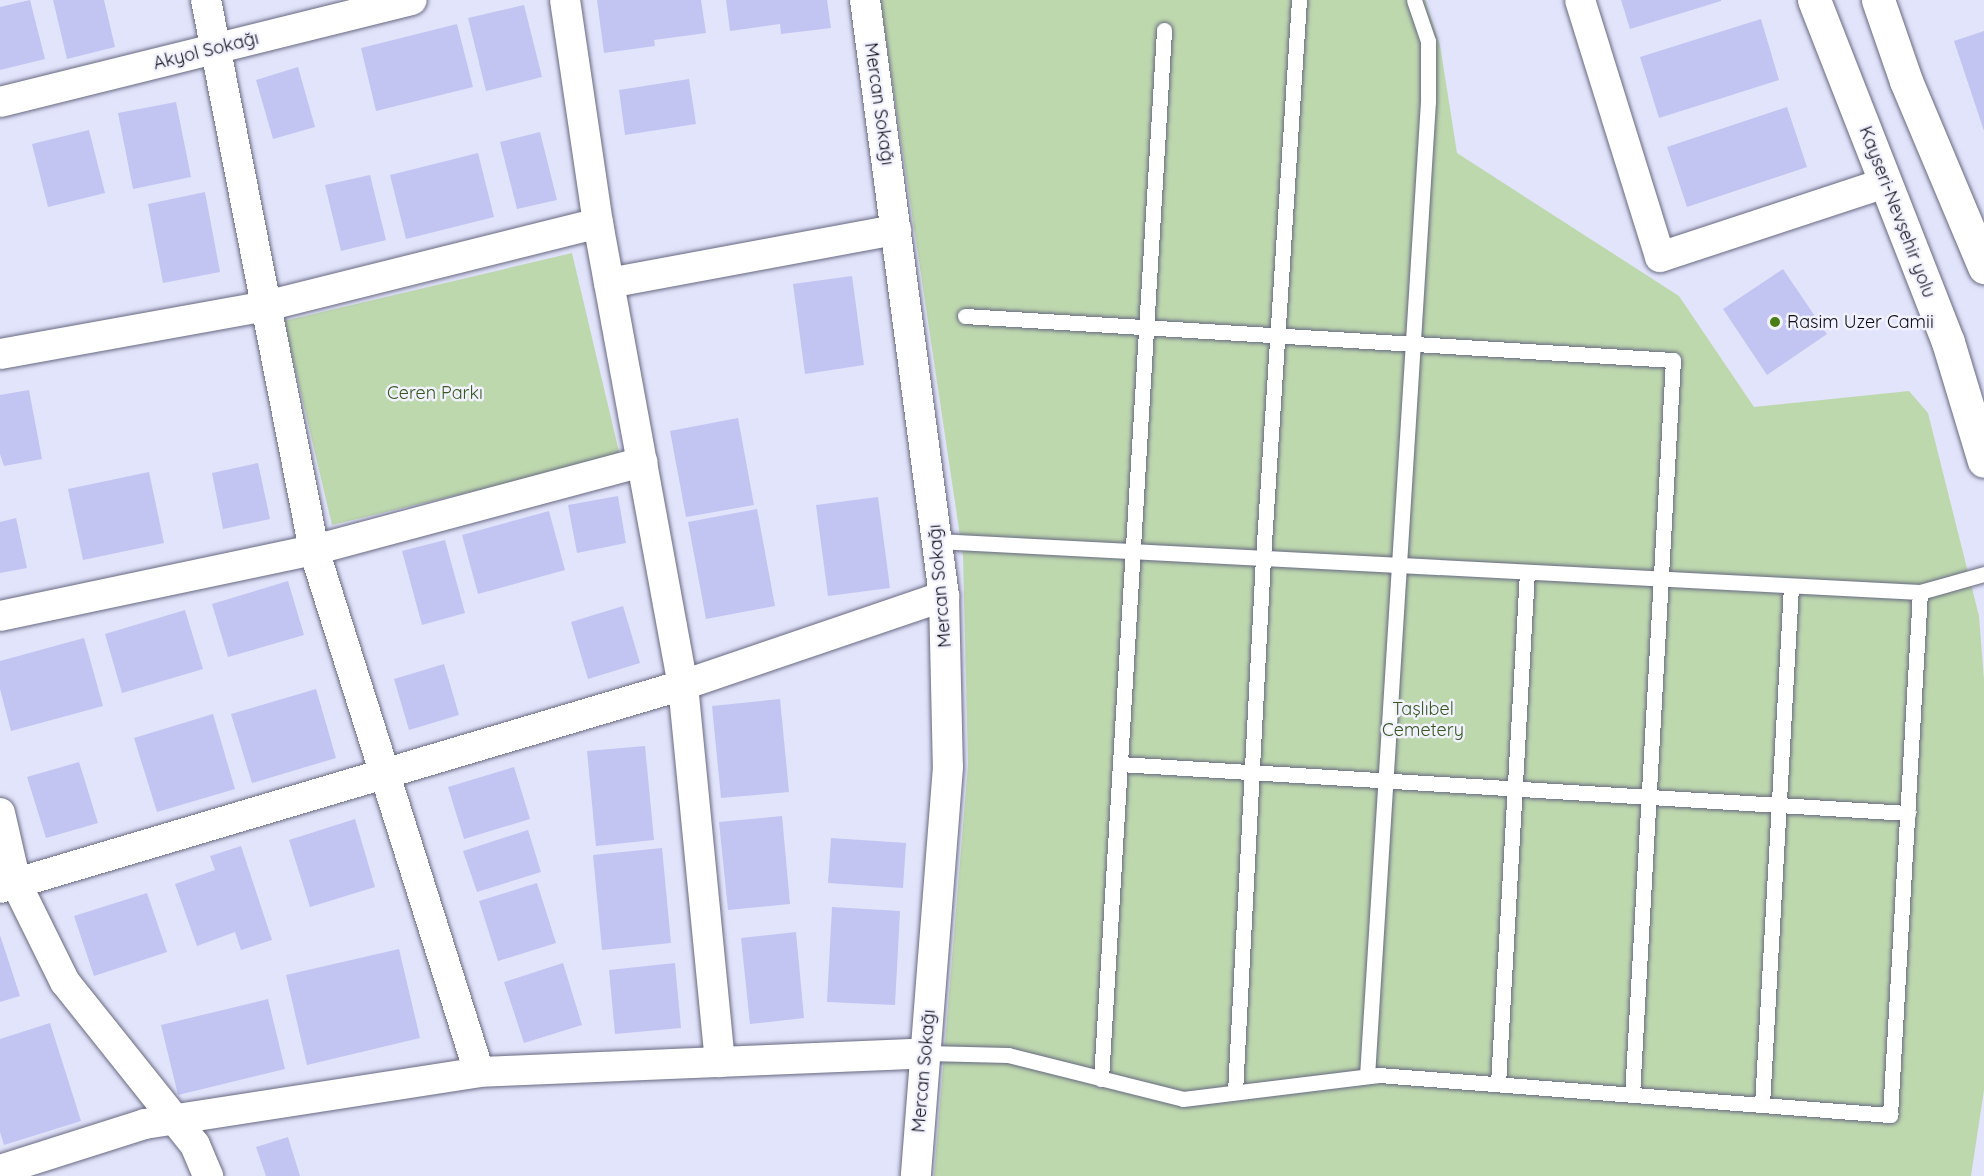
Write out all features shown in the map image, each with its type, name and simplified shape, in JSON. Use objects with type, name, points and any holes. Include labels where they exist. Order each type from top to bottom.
[{"type":"highway","name":"Kayseri-Nevşehir yolu","points":[[1814,0],[1948,342],[1984,461]]},
{"type":"highway","points":[[1878,0],[1906,81],[1984,267]]},
{"type":"highway","points":[[1890,0],[1906,81]]},
{"type":"street","points":[[206,0],[314,550],[479,1072]]},
{"type":"street","name":"Akyol Sokağı","points":[[0,102],[412,0]]},
{"type":"street","points":[[565,0],[598,223],[683,686],[720,1062]]},
{"type":"street","name":"Mercan Sokağı","points":[[865,0],[944,596],[948,767],[916,1176]]},
{"type":"street","points":[[1580,0],[1660,257],[1885,183]]},
{"type":"street","points":[[0,354],[266,306],[598,223]]},
{"type":"street","points":[[609,283],[896,230]]},
{"type":"street","points":[[0,616],[314,550],[642,462]]},
{"type":"street","points":[[8,885],[683,686],[944,596]]},
{"type":"street","points":[[0,813],[8,885],[65,982],[195,1145],[208,1176]]},
{"type":"street","points":[[0,1170],[144,1124],[479,1072],[926,1053]]},
{"type":"lane","points":[[1235,1092],[1263,558],[1299,0]]},
{"type":"lane","points":[[1367,1076],[1412,344],[1428,41],[1414,0]]},
{"type":"lane","points":[[1101,1078],[1164,30]]},
{"type":"lane","points":[[965,316],[1673,360],[1632,1095]]},
{"type":"lane","points":[[937,541],[1920,592],[1984,574]]},
{"type":"lane","points":[[1498,1084],[1527,572]]},
{"type":"lane","points":[[1762,1105],[1791,586]]},
{"type":"lane","points":[[926,1053],[1008,1055],[1183,1099],[1367,1076],[1890,1115],[1920,592]]},
{"type":"lane","points":[[1120,764],[1908,813]]},
{"type":"green space","name":"Taşlıbel Cemetery","points":[[880,0],[1425,0],[1440,45],[1457,153],[1679,296],[1754,407],[1909,391],[1928,413],[1979,616],[1984,680],[1984,1090],[1971,1176],[934,1176],[968,765],[963,556]]},
{"type":"green space","name":"Ceren Parkı","points":[[572,253],[620,456],[332,525],[284,321]]},
{"type":"building","points":[[30,0],[45,59],[0,70],[0,7]]},
{"type":"building","points":[[53,0],[104,0],[115,47],[67,59]]},
{"type":"building","points":[[597,0],[701,0],[706,33],[654,40],[655,46],[604,53]]},
{"type":"building","points":[[726,0],[827,0],[831,28],[781,34],[780,24],[730,31]]},
{"type":"building","points":[[1621,0],[1721,0],[1721,1],[1630,29]]},
{"type":"building","points":[[524,5],[542,77],[486,91],[468,18]]},
{"type":"building","points":[[1761,19],[1779,80],[1659,118],[1640,57]]},
{"type":"building","points":[[457,24],[473,87],[376,111],[361,48]]},
{"type":"building","points":[[1984,31],[1984,131],[1954,41]]},
{"type":"building","points":[[298,67],[315,127],[273,139],[256,80]]},
{"type":"building","points":[[689,79],[696,124],[625,135],[619,90]]},
{"type":"building","points":[[176,102],[191,177],[133,189],[118,113]]},
{"type":"building","points":[[1787,107],[1807,167],[1687,207],[1667,147]]},
{"type":"building","points":[[89,130],[105,193],[48,207],[32,144]]},
{"type":"building","points":[[540,132],[557,200],[517,209],[500,142]]},
{"type":"building","points":[[478,153],[494,217],[406,239],[390,175]]},
{"type":"building","points":[[370,175],[386,240],[341,251],[325,185]]},
{"type":"building","points":[[205,192],[220,272],[163,283],[148,204]]},
{"type":"building","name":"Rasim Uzer Camii","points":[[1783,269],[1827,334],[1767,375],[1723,309]]},
{"type":"building","points":[[852,276],[864,365],[805,374],[793,284]]},
{"type":"building","points":[[29,390],[42,459],[4,466],[0,454],[0,395]]},
{"type":"building","points":[[738,418],[754,505],[686,517],[670,431]]},
{"type":"building","points":[[258,463],[270,519],[223,529],[212,473]]},
{"type":"building","points":[[149,472],[164,543],[83,560],[68,489]]},
{"type":"building","points":[[618,496],[626,543],[577,553],[568,505]]},
{"type":"building","points":[[878,497],[890,588],[828,596],[816,505]]},
{"type":"building","points":[[757,509],[775,606],[706,619],[688,522]]},
{"type":"building","points":[[549,511],[565,570],[478,594],[462,535]]},
{"type":"building","points":[[16,518],[27,568],[0,573],[0,522]]},
{"type":"building","points":[[445,540],[465,613],[422,625],[402,551]]},
{"type":"building","points":[[288,581],[304,635],[228,657],[212,604]]},
{"type":"building","points":[[623,606],[640,663],[588,679],[571,622]]},
{"type":"building","points":[[185,610],[203,669],[122,693],[105,634]]},
{"type":"building","points":[[84,638],[103,706],[11,731],[0,689],[0,661]]},
{"type":"building","points":[[444,664],[459,715],[409,730],[394,679]]},
{"type":"building","points":[[316,689],[336,758],[252,783],[231,714]]},
{"type":"building","points":[[780,699],[789,792],[721,798],[712,706]]},
{"type":"building","points":[[213,714],[235,789],[157,812],[134,738]]},
{"type":"building","points":[[645,746],[654,840],[596,846],[587,751]]},
{"type":"building","points":[[79,762],[98,823],[46,838],[27,777]]},
{"type":"building","points":[[514,767],[530,819],[464,839],[448,787]]},
{"type":"building","points":[[782,816],[790,904],[728,910],[719,822]]},
{"type":"building","points":[[355,819],[375,887],[310,907],[289,840]]},
{"type":"building","points":[[528,830],[541,872],[477,892],[463,851]]},
{"type":"building","points":[[831,838],[906,843],[903,888],[828,883]]},
{"type":"building","points":[[241,846],[272,940],[241,950],[235,932],[197,946],[175,884],[215,870],[210,856]]},
{"type":"building","points":[[662,848],[671,943],[602,950],[593,855]]},
{"type":"building","points":[[537,883],[556,943],[498,961],[479,901]]},
{"type":"building","points":[[147,893],[167,952],[94,976],[74,916]]},
{"type":"building","points":[[832,907],[900,911],[895,1005],[827,1002]]},
{"type":"building","points":[[796,932],[804,1018],[750,1024],[741,938]]},
{"type":"building","points":[[0,935],[20,996],[0,1002]]},
{"type":"building","points":[[399,949],[420,1038],[307,1065],[286,975]]},
{"type":"building","points":[[563,963],[582,1025],[524,1043],[504,982]]},
{"type":"building","points":[[675,963],[681,1028],[615,1034],[609,970]]},
{"type":"building","points":[[268,999],[285,1069],[178,1095],[161,1025]]},
{"type":"building","points":[[50,1023],[81,1121],[4,1145],[0,1132],[0,1039]]},
{"type":"building","points":[[288,1137],[300,1176],[266,1176],[256,1147]]},
{"type":"place","name":"Rasim Uzer Camii","points":[[1775,322]]}]
